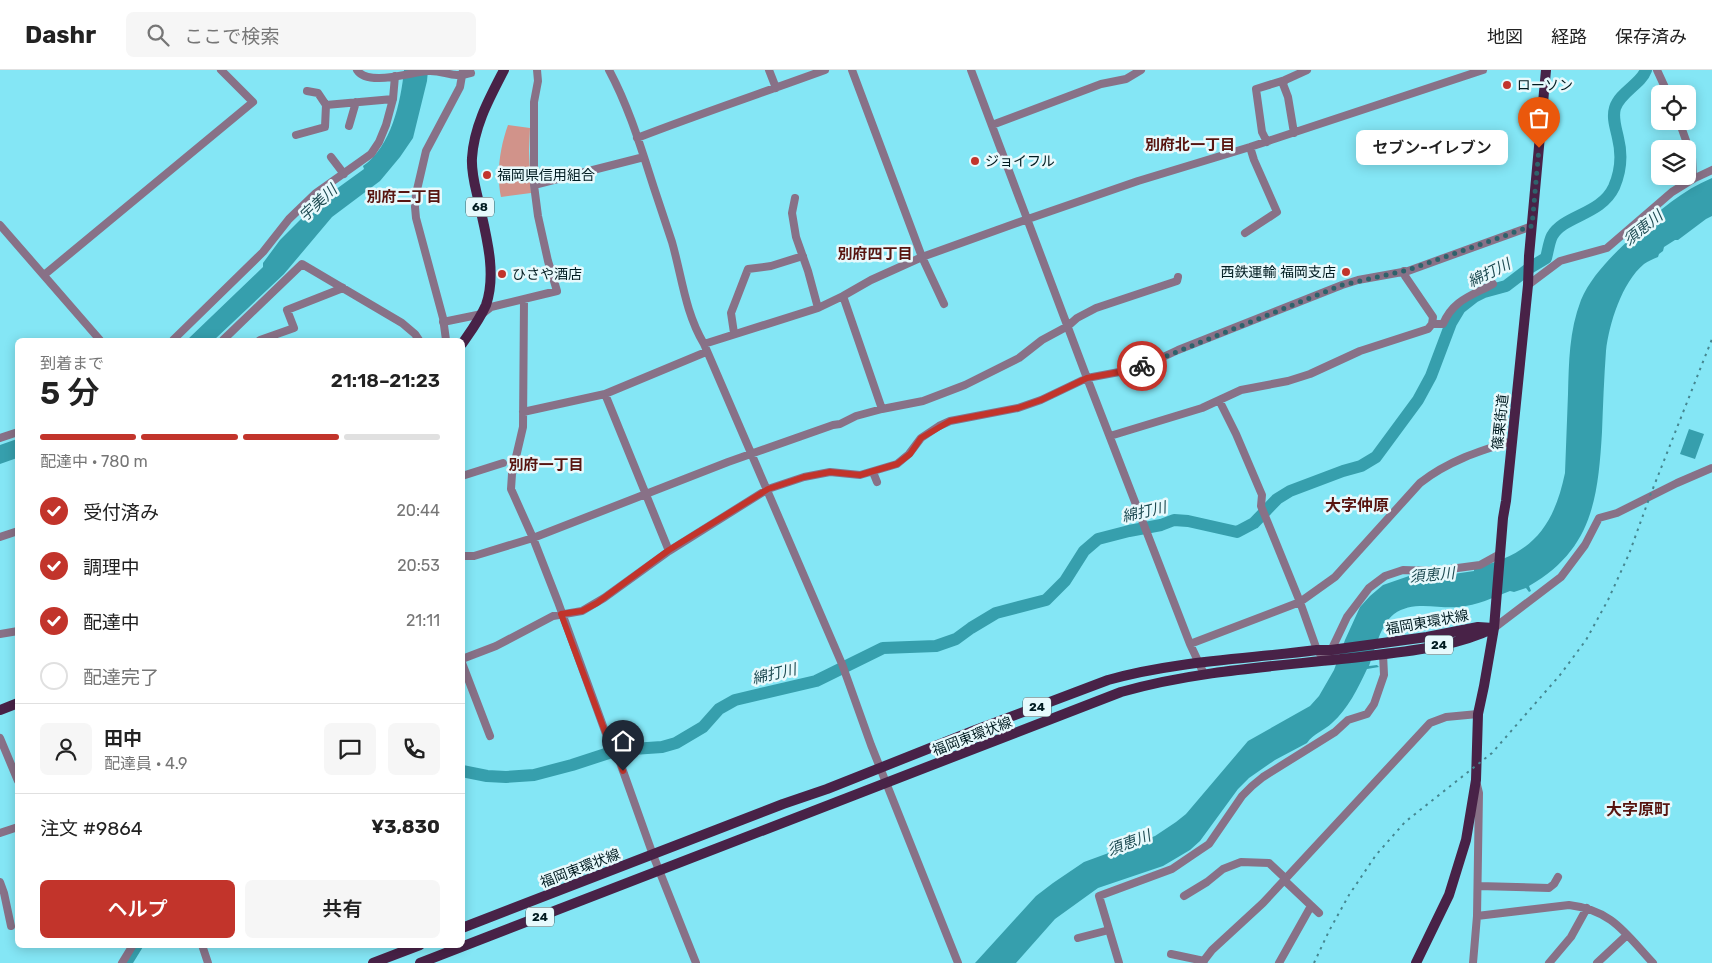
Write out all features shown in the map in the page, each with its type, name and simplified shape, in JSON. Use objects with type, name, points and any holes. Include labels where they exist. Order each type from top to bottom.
[{"type":"main road","name":"68","points":[[465,340],[482,314],[489,291],[490,266],[488,243],[472,161],[474,140],[481,115],[504,70]]},
{"type":"main road","points":[[1532,226],[1546,70]]},
{"type":"main road","name":"篠栗街道","points":[[1416,963],[1449,895],[1466,840],[1476,780],[1478,714],[1494,628],[1503,518],[1528,285],[1532,226]]},
{"type":"main road","name":"福岡東環状線","points":[[465,945],[1121,692],[1150,684],[1204,674],[1332,655],[1478,626],[1494,628]]},
{"type":"main road","name":"福岡東環状線","points":[[465,927],[1108,680],[1128,674],[1317,650],[1332,655],[1383,654],[1427,648],[1476,637],[1494,628]]},
{"type":"main road","points":[[0,710],[15,704]]},
{"type":"main road","points":[[372,963],[412,948]]},
{"type":"main road","name":"福岡東環状線","points":[[420,963],[459,948]]},
{"type":"street","points":[[44,275],[253,102],[220,70]]},
{"type":"street","points":[[357,70],[364,77],[376,74],[397,76],[430,70],[464,73],[460,87],[426,151],[420,173],[415,207],[416,218],[446,338]]},
{"type":"street","points":[[443,322],[482,314],[491,307],[557,291],[538,216],[534,185],[534,102],[538,82],[536,70]]},
{"type":"street","points":[[609,70],[619,88],[644,156],[672,243],[685,301],[696,330],[768,489],[842,664],[880,768],[958,963]]},
{"type":"street","points":[[769,70],[776,88]]},
{"type":"street","points":[[637,138],[825,70]]},
{"type":"street","points":[[852,70],[922,257],[944,304]]},
{"type":"street","points":[[971,70],[1087,378],[1190,644],[1204,674]]},
{"type":"street","points":[[992,125],[1100,84],[1126,79],[1141,70]]},
{"type":"street","points":[[1267,142],[1262,132],[1256,88],[1285,80],[1307,70]]},
{"type":"street","points":[[522,412],[605,394],[734,333],[760,327],[818,308],[871,280],[922,257],[1028,219],[1483,70]]},
{"type":"street","points":[[1657,70],[1664,85]]},
{"type":"street","points":[[175,338],[263,252],[289,219],[316,193],[371,154],[386,125],[397,76]]},
{"type":"street","points":[[1285,80],[1283,84],[1288,97],[1294,132]]},
{"type":"street","points":[[296,134],[325,127],[326,105],[318,93],[307,91]]},
{"type":"street","points":[[326,105],[393,99]]},
{"type":"street","points":[[349,126],[356,102]]},
{"type":"street","points":[[1245,234],[1277,212],[1250,147]]},
{"type":"street","points":[[534,185],[644,156]]},
{"type":"street","points":[[331,157],[344,174]]},
{"type":"street","points":[[1696,178],[1712,170]]},
{"type":"street","points":[[1528,285],[1560,261],[1607,248],[1672,192],[1683,185]]},
{"type":"street","points":[[795,198],[792,213],[796,237],[818,308]]},
{"type":"street","points":[[0,225],[98,338]]},
{"type":"street","points":[[465,658],[496,646],[553,616],[582,611],[597,603],[669,550],[768,489],[804,477],[830,472],[860,475],[897,464],[910,454],[921,438],[944,423],[1018,408],[1041,400],[1087,378],[1146,365],[1178,350],[1342,285],[1404,271],[1532,226]]},
{"type":"street","points":[[734,333],[731,313],[748,269],[771,266],[803,256]]},
{"type":"street","points":[[225,338],[302,264],[402,323],[418,338]]},
{"type":"street","points":[[1110,436],[1202,408],[1241,390],[1288,382],[1300,378],[1360,351],[1428,329],[1432,324],[1433,317],[1405,276],[1404,271]]},
{"type":"street","points":[[465,556],[474,556],[533,538],[728,462],[840,424],[856,416],[923,401],[964,386],[1019,358],[1042,340],[1096,308],[1177,281],[1178,276]]},
{"type":"street","points":[[1432,324],[1443,324],[1447,314],[1455,304],[1493,284]]},
{"type":"street","points":[[266,338],[294,328],[287,310],[343,288]]},
{"type":"street","points":[[843,296],[882,409]]},
{"type":"street","points":[[524,300],[523,427],[512,474],[511,489],[533,538],[610,745],[617,754],[659,870],[696,963]]},
{"type":"street","points":[[605,394],[669,550]]},
{"type":"street","points":[[1219,400],[1262,495],[1261,506],[1300,602],[1317,650]]},
{"type":"street","points":[[0,438],[15,433]]},
{"type":"street","points":[[1190,644],[1300,602],[1335,577],[1420,483],[1445,465],[1480,450],[1512,441]]},
{"type":"street","points":[[465,475],[503,464]]},
{"type":"street","points":[[1494,628],[1561,577],[1585,545],[1598,518],[1617,513],[1676,483],[1712,468]]},
{"type":"street","points":[[873,472],[876,482]]},
{"type":"street","points":[[0,538],[15,532]]},
{"type":"street","points":[[1332,655],[1347,617],[1369,588],[1385,576],[1403,570],[1435,571],[1480,564],[1500,558]]},
{"type":"street","points":[[0,634],[15,632]]},
{"type":"street","points":[[1119,963],[1100,896],[1172,869],[1209,844],[1242,796],[1258,782],[1336,732],[1348,720],[1367,714],[1374,704],[1384,675],[1383,654]]},
{"type":"street","points":[[465,671],[490,736]]},
{"type":"street","points":[[1171,954],[1203,962],[1212,950],[1263,903],[1430,724],[1446,717],[1478,714]]},
{"type":"street","points":[[0,738],[15,775]]},
{"type":"street","points":[[1473,963],[1478,886],[1479,793],[1476,780]]},
{"type":"street","points":[[0,834],[15,828]]},
{"type":"street","points":[[1466,840],[1478,841]]},
{"type":"street","points":[[1184,896],[1223,869],[1241,862],[1269,863],[1319,913]]},
{"type":"street","points":[[1478,886],[1549,888],[1558,877]]},
{"type":"street","points":[[0,882],[10,926]]},
{"type":"street","points":[[1477,916],[1569,905],[1586,908],[1599,912],[1612,920],[1653,963]]},
{"type":"street","points":[[1279,963],[1311,906]]},
{"type":"street","points":[[1549,963],[1571,937],[1586,908]]},
{"type":"street","points":[[1078,938],[1109,930]]},
{"type":"street","points":[[1597,963],[1627,935]]},
{"type":"street","points":[[122,963],[131,948]]},
{"type":"street","points":[[203,948],[208,963]]},
{"type":"shaded area","points":[[508,125],[530,128],[531,193],[501,197],[500,161]]},
{"type":"water","name":"宇美川","points":[[404,70],[428,70],[413,138],[380,181],[332,217],[284,274],[216,338],[189,338],[263,267],[263,263],[280,240],[317,203],[364,169],[363,166],[373,158],[387,136],[393,123]]},
{"type":"water","name":"須恵川","points":[[1712,178],[1712,216],[1678,240],[1664,247],[1658,257],[1644,264],[1629,281],[1618,304],[1610,329],[1606,351],[1602,432],[1594,501],[1588,521],[1579,539],[1566,556],[1550,572],[1529,586],[1531,591],[1529,592],[1526,588],[1514,592],[1510,591],[1485,601],[1459,607],[1409,607],[1394,614],[1382,631],[1369,666],[1377,665],[1379,667],[1367,669],[1352,698],[1338,717],[1307,743],[1275,760],[1249,778],[1238,789],[1200,841],[1190,850],[1163,866],[1098,888],[1055,919],[1016,963],[975,963],[1036,896],[1084,862],[1155,836],[1176,822],[1186,814],[1248,741],[1310,706],[1319,696],[1334,670],[1360,607],[1383,585],[1409,576],[1433,577],[1474,571],[1474,568],[1510,556],[1536,537],[1546,525],[1554,510],[1565,473],[1570,347],[1574,323],[1581,300],[1591,281],[1605,264],[1644,225],[1681,195]]},
{"type":"water","points":[[1689,429],[1704,434],[1695,459],[1680,454]]},
{"type":"water","points":[[15,440],[15,459],[0,464],[0,445]]},
{"type":"waterway","name":"綿打川","points":[[465,772],[506,777],[534,775],[618,750],[662,747],[676,743],[703,727],[719,709],[735,700],[816,681],[883,648],[936,646],[956,639],[996,613],[1046,600],[1065,581],[1084,551],[1098,539],[1161,525],[1174,520],[1188,521],[1237,532],[1254,523],[1277,499],[1290,491],[1361,466],[1376,457],[1418,400],[1431,376],[1451,323],[1460,308],[1484,292],[1506,286],[1546,258],[1551,238],[1558,229],[1565,223],[1601,204],[1608,196],[1614,187],[1620,162],[1614,119],[1615,108],[1621,97],[1640,80],[1646,70]]},
{"type":"waterway","name":"綿打川","points":[[126,963],[135,948]]},
{"type":"railway","points":[[1314,963],[1349,895],[1376,855],[1405,822],[1492,753],[1560,675],[1586,640],[1608,600],[1629,554],[1712,339]]},
{"type":"way so far","points":[[1142,366],[1342,285],[1435,262],[1532,226],[1539,148]]},
{"type":"place","name":"ローソン","points":[[1507,85]]},
{"type":"place","name":"セブン-イレブン","points":[[1539,148]]},
{"type":"place","name":"ジョイフル","points":[[975,161]]},
{"type":"place","name":"福岡県信用組合","points":[[487,175]]},
{"type":"place","name":"西鉄運輸 福岡支店","points":[[1346,272]]},
{"type":"place","name":"ひさや酒店","points":[[502,274]]},
{"type":"district","name":"別府北一丁目","points":[[1190,145]]},
{"type":"district","name":"別府二丁目","points":[[404,197]]},
{"type":"district","name":"別府四丁目","points":[[875,254]]},
{"type":"district","name":"別府一丁目","points":[[546,465]]},
{"type":"district","name":"大字仲原","points":[[1357,505]]},
{"type":"district","name":"大字原町","points":[[1638,809]]},
{"type":"route","points":[[623,771],[617,754],[610,745],[561,614],[582,611],[597,603],[669,550],[768,489],[804,477],[830,472],[860,475],[873,472],[897,464],[910,454],[921,438],[950,421],[1018,408],[1041,400],[1087,378],[1142,366]]}]
